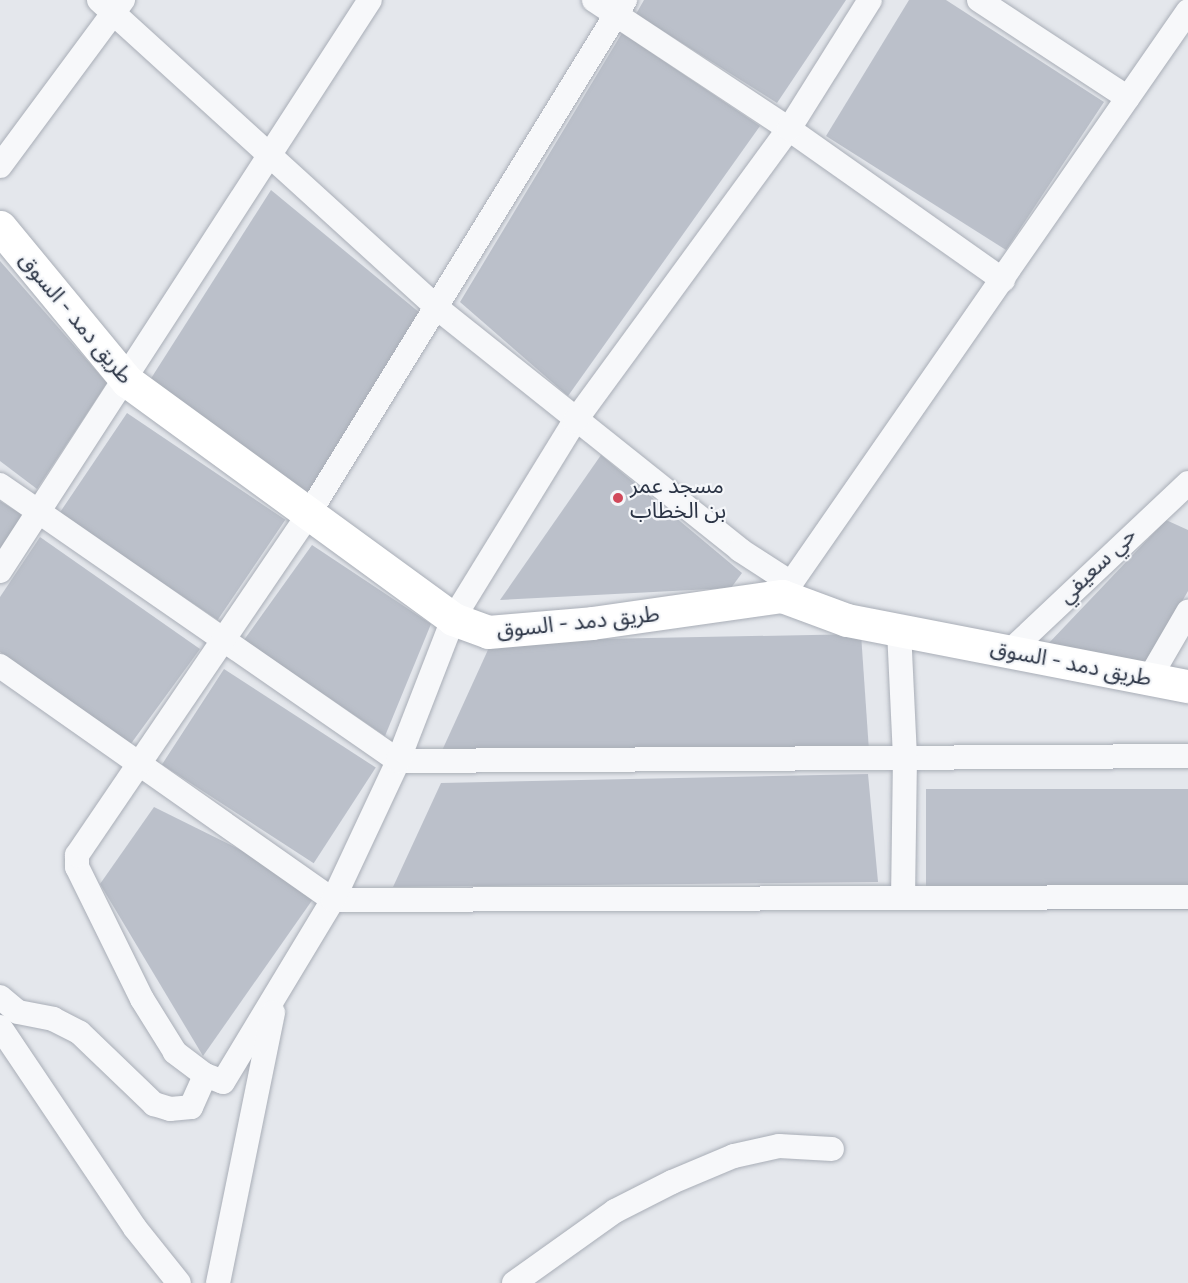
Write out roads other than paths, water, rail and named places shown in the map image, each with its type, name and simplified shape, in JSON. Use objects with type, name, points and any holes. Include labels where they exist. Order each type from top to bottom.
[{"type":"main road","name":"طريق دمد - السوق","points":[[0,227],[126,381],[453,619],[488,632],[592,623],[786,590],[847,620],[1188,686]]},
{"type":"street","points":[[0,571],[40,514],[370,0]]},
{"type":"street","points":[[594,0],[621,8],[1003,280]]},
{"type":"street","points":[[621,8],[308,515],[226,642],[136,763],[86,836],[77,855],[77,867],[163,1035],[175,1053],[205,1075],[222,1082],[275,1002],[333,900],[398,761],[453,619],[575,421],[789,129],[870,0]]},
{"type":"street","points":[[979,0],[1128,99]]},
{"type":"street","points":[[0,166],[112,4],[269,159],[436,307],[575,421],[740,550],[786,590],[1188,12]]},
{"type":"street","name":"حي سعيفي","points":[[1010,651],[1188,483]]},
{"type":"street","points":[[0,485],[398,761],[1188,756]]},
{"type":"street","points":[[1149,679],[1188,612]]},
{"type":"street","points":[[899,630],[905,756],[903,898]]},
{"type":"street","points":[[0,666],[333,900],[1188,897]]},
{"type":"street","points":[[1,995],[18,1012],[53,1019],[80,1033],[154,1104],[170,1109],[191,1107],[205,1075]]},
{"type":"street","points":[[218,1283],[275,1002]]},
{"type":"street","points":[[0,1027],[135,1228],[179,1283]]},
{"type":"street","points":[[514,1283],[615,1211],[672,1182],[734,1156],[779,1146],[832,1149]]},
{"type":"place","name":"مسجد عمر بن الخطاب","points":[[618,498]]}]
